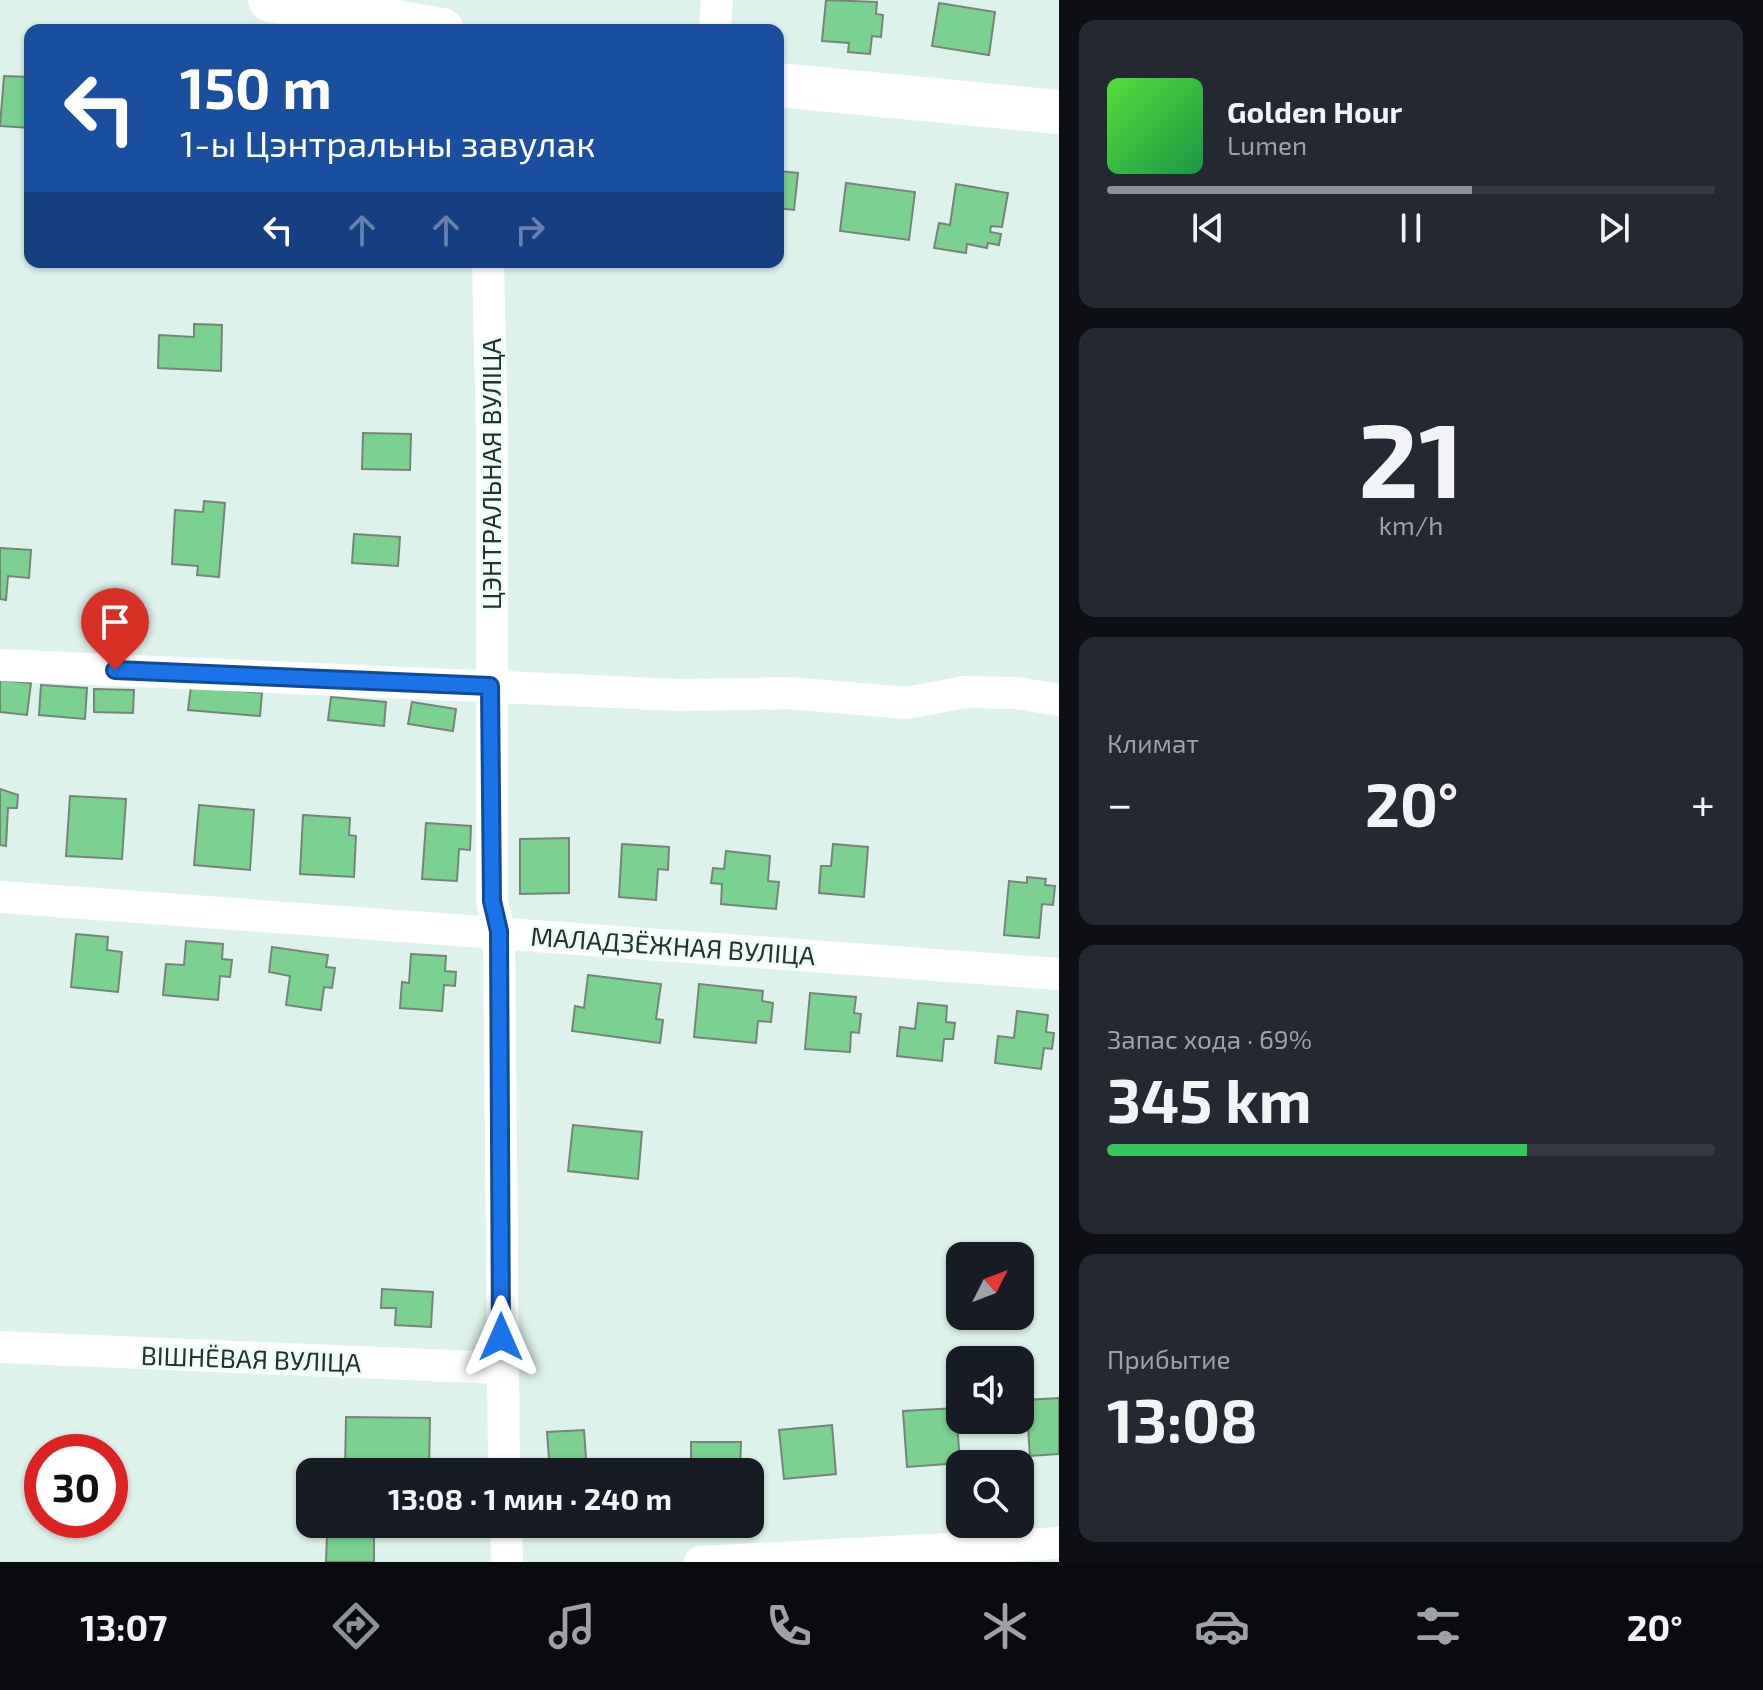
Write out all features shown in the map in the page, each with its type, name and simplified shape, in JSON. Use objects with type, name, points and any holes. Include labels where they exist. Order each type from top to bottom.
[{"type":"street","points":[[270,0],[408,24]]},
{"type":"street","points":[[715,24],[717,0]]},
{"type":"street","points":[[784,86],[1059,112]]},
{"type":"street","name":"ЦЭНТРАЛЬНАЯ ВУЛІЦА","points":[[488,268],[492,436],[492,901],[499,931],[504,1458]]},
{"type":"street","points":[[0,665],[681,695],[788,693],[907,703],[964,692],[1017,693],[1059,700]]},
{"type":"street","name":"МАЛАДЗЁЖНАЯ ВУЛІЦА","points":[[0,897],[1059,974]]},
{"type":"street","name":"ВІШНЁВАЯ ВУЛІЦА","points":[[0,1347],[501,1368]]},
{"type":"street","points":[[506,1538],[507,1562]]},
{"type":"street","points":[[700,1562],[1059,1543]]},
{"type":"building","points":[[826,0],[877,2],[876,14],[883,15],[881,37],[872,36],[870,54],[848,52],[849,43],[822,41]]},
{"type":"building","points":[[939,3],[995,12],[989,55],[932,46]]},
{"type":"building","points":[[4,76],[24,77],[24,128],[0,126]]},
{"type":"building","points":[[784,172],[798,173],[794,210],[784,209]]},
{"type":"building","points":[[846,183],[915,192],[909,240],[840,231]]},
{"type":"building","points":[[956,184],[1008,193],[1002,227],[991,226],[990,232],[1001,234],[999,245],[988,243],[987,248],[967,244],[966,253],[934,248],[939,223],[950,225]]},
{"type":"building","points":[[194,324],[222,325],[221,371],[158,368],[159,335],[194,337]]},
{"type":"building","points":[[363,433],[411,434],[410,470],[362,469]]},
{"type":"building","points":[[204,501],[225,503],[219,577],[197,575],[198,566],[172,564],[175,510],[203,512]]},
{"type":"building","points":[[354,534],[400,537],[398,566],[352,563]]},
{"type":"building","points":[[0,548],[31,550],[29,578],[8,576],[6,600],[0,599]]},
{"type":"building","points":[[0,680],[31,683],[27,715],[0,712]]},
{"type":"building","points":[[41,685],[87,688],[85,719],[39,715]]},
{"type":"building","points":[[191,686],[262,693],[260,716],[188,710]]},
{"type":"building","points":[[94,689],[134,690],[133,713],[94,712]]},
{"type":"building","points":[[331,697],[386,702],[384,726],[328,720]]},
{"type":"building","points":[[412,702],[456,709],[453,731],[408,724]]},
{"type":"building","points":[[0,789],[18,795],[17,808],[8,808],[6,846],[0,845]]},
{"type":"building","points":[[70,796],[126,799],[122,859],[66,856]]},
{"type":"building","points":[[199,805],[254,810],[250,870],[194,865]]},
{"type":"building","points":[[303,815],[350,818],[349,835],[356,836],[354,877],[300,874]]},
{"type":"building","points":[[426,823],[471,826],[470,850],[459,849],[457,881],[422,879]]},
{"type":"building","points":[[569,838],[569,893],[520,894],[520,839]]},
{"type":"building","points":[[622,844],[669,847],[668,870],[658,869],[656,900],[619,897]]},
{"type":"building","points":[[833,844],[868,847],[864,897],[819,893],[821,866],[831,866]]},
{"type":"building","points":[[726,851],[770,856],[768,881],[779,882],[776,909],[721,904],[722,884],[711,883],[713,868],[724,869]]},
{"type":"building","points":[[1027,877],[1046,879],[1045,885],[1055,886],[1053,905],[1042,904],[1039,938],[1004,935],[1009,881],[1027,883]]},
{"type":"building","points":[[76,934],[108,937],[107,950],[122,952],[118,992],[71,987]]},
{"type":"building","points":[[186,941],[223,944],[222,959],[232,960],[230,977],[220,976],[218,1000],[163,995],[166,964],[184,965]]},
{"type":"building","points":[[272,947],[328,955],[326,967],[335,968],[332,988],[324,987],[321,1010],[286,1005],[290,976],[269,972]]},
{"type":"building","points":[[411,954],[446,956],[445,971],[456,972],[455,986],[444,985],[442,1011],[400,1008],[402,982],[409,983]]},
{"type":"building","points":[[588,975],[661,984],[656,1019],[663,1020],[660,1043],[572,1031],[575,1006],[584,1008]]},
{"type":"building","points":[[699,984],[763,991],[762,1001],[773,1003],[771,1022],[758,1021],[756,1043],[694,1037]]},
{"type":"building","points":[[810,993],[856,997],[854,1013],[861,1014],[859,1033],[851,1032],[850,1052],[805,1049]]},
{"type":"building","points":[[918,1003],[947,1006],[946,1022],[955,1023],[953,1039],[944,1039],[942,1061],[897,1056],[900,1027],[915,1029]]},
{"type":"building","points":[[1017,1011],[1048,1015],[1046,1032],[1054,1033],[1052,1049],[1044,1048],[1041,1069],[995,1063],[998,1036],[1014,1038]]},
{"type":"building","points":[[573,1125],[642,1132],[638,1179],[568,1171]]},
{"type":"building","points":[[382,1289],[433,1292],[431,1327],[395,1325],[396,1308],[381,1308]]},
{"type":"building","points":[[1059,1398],[1059,1454],[1034,1456],[1034,1450],[1030,1450],[1028,1434],[1034,1434],[1034,1400]]},
{"type":"building","points":[[946,1409],[946,1434],[958,1434],[959,1450],[946,1450],[946,1464],[907,1467],[903,1411]]},
{"type":"building","points":[[346,1417],[430,1418],[429,1458],[345,1458]]},
{"type":"building","points":[[832,1425],[836,1474],[784,1479],[779,1430]]},
{"type":"building","points":[[584,1430],[586,1458],[549,1458],[547,1432]]},
{"type":"building","points":[[691,1442],[741,1442],[740,1458],[691,1458]]},
{"type":"building","points":[[327,1538],[374,1538],[374,1562],[326,1562]]},
{"type":"route","points":[[115,670],[490,686],[492,901],[499,931],[501,1337]]}]
